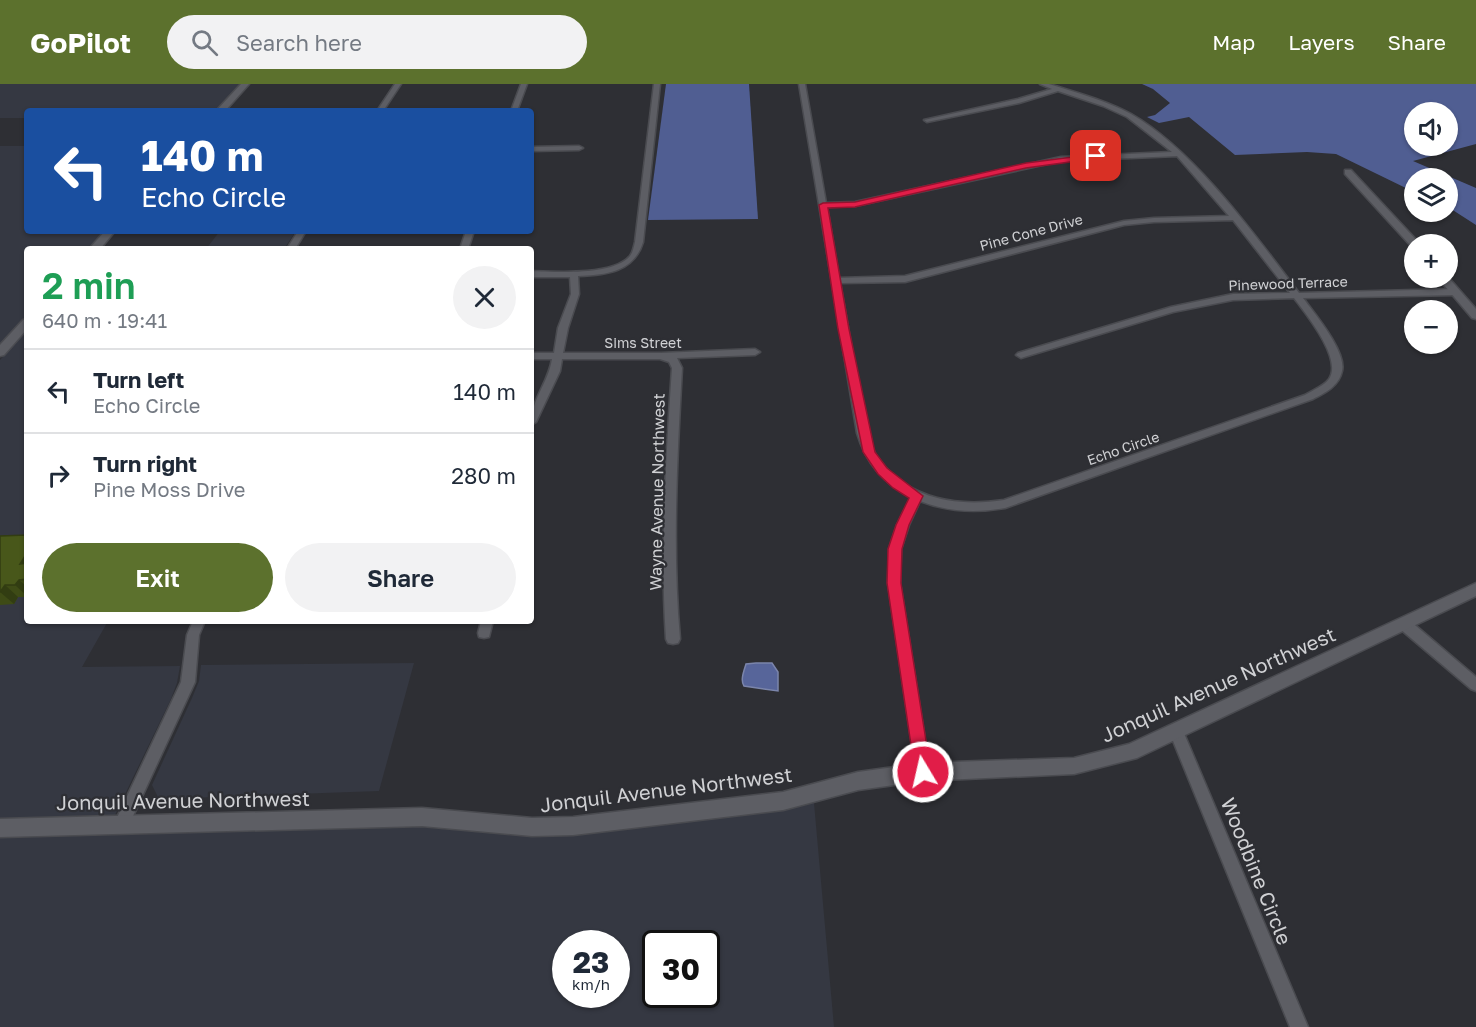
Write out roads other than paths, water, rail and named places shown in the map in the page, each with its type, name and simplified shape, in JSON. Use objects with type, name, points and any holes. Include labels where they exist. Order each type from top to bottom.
[{"type":"street","points":[[223,108],[245,84]]},
{"type":"street","points":[[382,108],[398,84]]},
{"type":"street","points":[[515,108],[525,84]]},
{"type":"street","points":[[534,274],[574,273],[615,268],[631,260],[639,242],[657,84]]},
{"type":"street","name":"Echo Circle","points":[[802,84],[836,281],[869,452],[890,478],[916,496],[954,507],[980,508],[1005,504],[1324,389],[1332,382],[1339,368],[1337,357],[1322,331],[1235,218],[1179,154],[1128,116],[1104,105],[1043,84]]},
{"type":"street","points":[[927,120],[1019,101],[1058,89]]},
{"type":"street","points":[[534,149],[579,148]]},
{"type":"street","points":[[823,205],[855,204],[1061,159],[1179,154]]},
{"type":"street","points":[[1348,172],[1406,234]]},
{"type":"street","name":"Pine Cone Drive","points":[[836,281],[905,279],[1124,223],[1235,218]]},
{"type":"street","points":[[97,246],[107,234]]},
{"type":"street","points":[[534,416],[555,371],[563,328],[575,294],[574,273]]},
{"type":"street","points":[[1452,288],[1476,316]]},
{"type":"street","name":"Pinewood Terrace","points":[[1021,355],[1208,301],[1233,297],[1456,292]]},
{"type":"street","points":[[0,352],[24,325]]},
{"type":"street","name":"Sims Street","points":[[534,356],[661,356],[755,352]]},
{"type":"street","name":"Wayne Avenue Northwest","points":[[661,356],[672,360],[677,368],[671,461],[670,602],[673,639]]},
{"type":"street","points":[[916,496],[895,549],[894,583],[923,772]]},
{"type":"street","name":"Jonquil Avenue Northwest","points":[[0,828],[422,817],[532,827],[573,826],[783,801],[858,781],[923,772],[1074,766],[1131,752],[1476,589]]},
{"type":"street","points":[[122,824],[185,690],[191,665],[193,635],[198,624]]},
{"type":"street","points":[[1404,624],[1476,685]]},
{"type":"street","name":"Woodbine Circle","points":[[1176,731],[1299,1027]]}]
